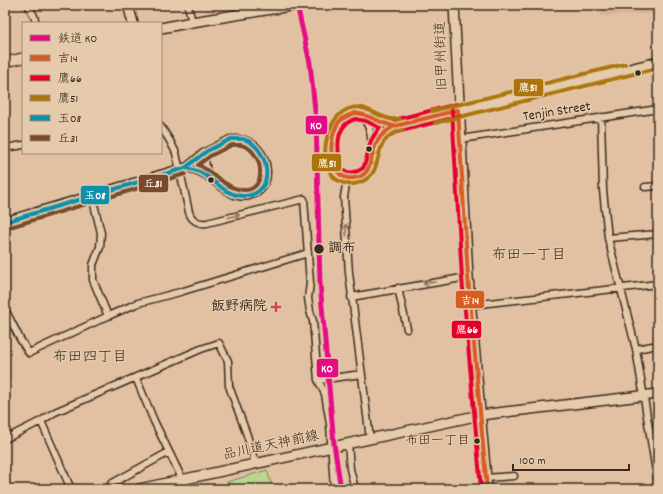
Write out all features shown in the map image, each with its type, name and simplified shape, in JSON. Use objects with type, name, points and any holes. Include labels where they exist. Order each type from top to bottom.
[{"type":"street","points":[[28,5],[36,22]]},
{"type":"street","points":[[128,5],[133,22]]},
{"type":"street","points":[[188,5],[192,22]]},
{"type":"street","points":[[162,28],[297,5]]},
{"type":"street","name":"旧甲州街道","points":[[454,5],[458,110],[461,139],[468,277],[487,489]]},
{"type":"street","points":[[5,62],[22,58]]},
{"type":"street","points":[[395,126],[362,113],[356,113],[344,117],[338,123],[331,145],[332,162],[341,177],[348,179],[356,178],[365,174],[370,167],[372,154],[379,138],[386,131],[395,126],[658,62]]},
{"type":"street","name":"Tenjin Street","points":[[461,139],[658,109]]},
{"type":"street","points":[[356,113],[361,116],[369,126],[372,154]]},
{"type":"street","points":[[601,118],[603,190],[608,238],[636,349],[656,464],[658,484]]},
{"type":"street","points":[[162,129],[173,147],[182,169],[189,212],[192,218],[196,221],[207,223],[304,199],[310,283],[308,298],[313,321],[318,380],[326,394],[332,447],[334,489]]},
{"type":"street","points":[[5,222],[182,169],[203,153],[230,139],[249,141],[264,157],[268,171],[262,188],[250,196],[244,197],[228,191],[198,172],[182,169]]},
{"type":"street","points":[[12,147],[22,145]]},
{"type":"street","points":[[208,150],[205,158],[206,164],[208,172],[214,181]]},
{"type":"street","points":[[348,179],[344,197],[351,297],[370,439]]},
{"type":"street","points":[[645,187],[658,186]]},
{"type":"street","points":[[92,196],[101,233],[101,240],[92,270],[93,280],[108,316]]},
{"type":"street","points":[[608,238],[658,234]]},
{"type":"street","points":[[5,309],[29,353],[138,303],[180,292],[308,253]]},
{"type":"street","points":[[351,297],[468,277]]},
{"type":"street","points":[[471,305],[658,284]]},
{"type":"street","points":[[398,288],[407,329]]},
{"type":"street","points":[[5,439],[41,421],[55,412],[201,349],[219,343],[228,362],[229,386],[247,435],[255,463]]},
{"type":"street","points":[[636,349],[658,345]]},
{"type":"street","points":[[318,380],[362,374]]},
{"type":"street","points":[[136,378],[154,421],[187,489]]},
{"type":"street","name":"品川道天神前線","points":[[139,489],[480,415],[658,394]]},
{"type":"street","points":[[41,421],[71,489]]},
{"type":"street","points":[[348,444],[350,469],[355,489]]},
{"type":"street","points":[[110,489],[111,484],[169,452]]},
{"type":"street","points":[[486,478],[514,476]]},
{"type":"shaded area","points":[[600,5],[658,5],[658,13],[601,16]]},
{"type":"green space","points":[[267,470],[273,489],[230,489],[227,482]]},
{"type":"rail line","name":"KO","points":[[297,5],[310,63],[316,120],[320,283],[334,444],[341,489]]},
{"type":"transit line","name":"鷹51","points":[[432,111],[625,64]]},
{"type":"transit line","name":"鷹51","points":[[435,123],[658,68]]},
{"type":"transit line","name":"鷹66","points":[[394,120],[457,104]]},
{"type":"transit line","name":"鷹51","points":[[400,119],[387,118],[368,110],[355,107],[348,109],[339,115],[332,124],[327,136],[325,148],[329,170],[335,179],[347,184],[354,184],[365,180],[372,174],[376,166],[380,149],[384,142],[391,135],[403,130]]},
{"type":"transit line","name":"鷹66","points":[[452,110],[462,278],[481,489]]},
{"type":"transit line","name":"吉14","points":[[458,110],[468,277],[487,489]]},
{"type":"transit line","name":"吉14","points":[[458,110],[400,125],[395,126],[458,110]]},
{"type":"transit line","name":"吉14","points":[[355,113],[366,115],[385,124],[395,126],[385,132],[379,139],[368,169],[365,173],[354,178],[345,177],[339,173],[334,166],[331,148],[332,138],[339,122],[344,117],[355,113]]},
{"type":"transit line","name":"鷹66","points":[[397,132],[460,116]]},
{"type":"transit line","name":"鷹66","points":[[355,119],[366,121],[380,128],[372,138],[363,168],[356,172],[348,172],[341,166],[338,144],[342,129],[350,121],[355,119]]},
{"type":"transit line","name":"玉08","points":[[231,139],[243,139],[252,143],[264,160],[266,180],[262,188],[254,194],[243,196],[232,194],[203,174],[195,170],[185,168],[207,151],[231,139]]},
{"type":"transit line","name":"丘31","points":[[232,145],[241,145],[249,149],[255,155],[259,163],[259,180],[255,186],[248,190],[238,189],[228,185],[198,165],[210,156],[232,145]]},
{"type":"transit line","name":"玉08","points":[[5,222],[185,168]]},
{"type":"transit line","name":"丘31","points":[[7,228],[185,174]]},
{"type":"place","name":"調布","points":[[319,249]]},
{"type":"place","name":"飯野病院","points":[[276,307]]},
{"type":"place","name":"布田一丁目","points":[[477,441]]},
{"type":"district","name":"布田一丁目","points":[[529,256]]},
{"type":"district","name":"布田四丁目","points":[[90,358]]}]
